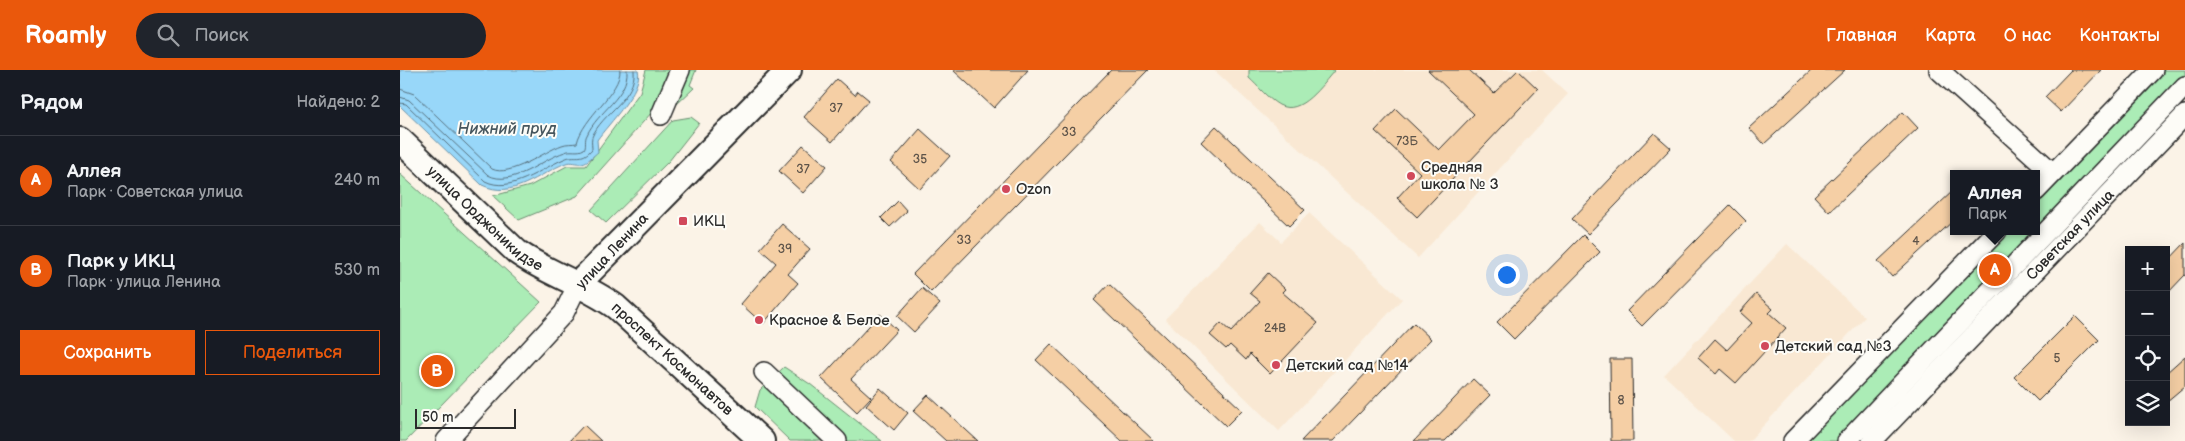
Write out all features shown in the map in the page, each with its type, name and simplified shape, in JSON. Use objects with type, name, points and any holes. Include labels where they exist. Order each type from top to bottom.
[{"type":"main road","name":"улица Ленина","points":[[578,284],[789,70]]},
{"type":"main road","name":"улица Орджоникидзе","points":[[400,140],[501,238],[534,264],[578,284]]},
{"type":"main road","name":"проспект Космонавтов","points":[[578,284],[598,294],[616,307],[762,441]]},
{"type":"street","points":[[661,115],[680,70]]},
{"type":"street","points":[[1939,70],[2054,173]]},
{"type":"street","points":[[2040,187],[2153,70]]},
{"type":"street","points":[[1847,441],[2185,86]]},
{"type":"street","name":"Советская улица","points":[[1872,441],[2185,116]]},
{"type":"street","points":[[1793,441],[1993,235]]},
{"type":"street","name":"улица Ленина","points":[[446,441],[564,313],[578,284]]},
{"type":"street","points":[[764,372],[837,441]]},
{"type":"shaded area","name":"Средняя школа № 3","points":[[1214,70],[1542,70],[1568,94],[1418,258]]},
{"type":"shaded area","name":"Детский сад №14","points":[[1309,213],[1402,299],[1279,431],[1165,319],[1260,222],[1281,242]]},
{"type":"shaded area","name":"Детский сад №3","points":[[1787,244],[1865,317],[1749,441],[1734,441],[1664,375]]},
{"type":"green space","points":[[646,70],[674,70],[661,102],[577,196],[519,220],[493,196],[530,186],[567,166],[586,166],[640,92]]},
{"type":"green space","points":[[689,70],[696,70],[690,85],[694,88],[676,105]]},
{"type":"green space","points":[[1249,70],[1335,70],[1303,103],[1287,108],[1275,102],[1249,78]]},
{"type":"green space","points":[[2160,70],[2185,70],[2185,100],[1859,441],[1804,441],[2001,235],[2040,235],[2040,195]]},
{"type":"green space","points":[[691,117],[699,123],[669,161],[606,223],[591,210],[673,120]]},
{"type":"green space","points":[[400,174],[541,302],[406,441],[400,441]]},
{"type":"green space","points":[[784,367],[810,384],[882,441],[790,441],[755,407],[760,390]]},
{"type":"water","name":"Нижний пруд","points":[[400,70],[638,70],[638,78],[631,96],[597,140],[598,152],[591,158],[582,163],[566,163],[515,188],[493,189],[482,185],[400,106]]},
{"type":"building","points":[[953,70],[1028,70],[994,108]]},
{"type":"building","points":[[1111,70],[1148,70],[931,292],[913,274]]},
{"type":"building","points":[[1428,70],[1469,70],[1494,93],[1518,70],[1538,89],[1417,217],[1397,198],[1420,173],[1375,131],[1396,109],[1439,150],[1474,114]]},
{"type":"building","points":[[1812,70],[1845,70],[1764,144],[1749,128]]},
{"type":"building","points":[[2071,70],[2101,70],[2061,112],[2045,97]]},
{"type":"building","points":[[837,79],[855,95],[858,91],[869,100],[832,142],[804,117]]},
{"type":"building","points":[[1903,112],[1918,128],[1829,212],[1814,196]]},
{"type":"building","points":[[1216,126],[1305,210],[1289,226],[1201,142]]},
{"type":"building","points":[[920,129],[950,156],[920,189],[891,162]]},
{"type":"building","points":[[1654,133],[1671,148],[1588,234],[1572,219]]},
{"type":"building","points":[[803,145],[827,166],[803,193],[779,171]]},
{"type":"building","points":[[1950,194],[1950,224],[1892,277],[1878,261]]},
{"type":"building","points":[[898,201],[907,211],[890,227],[881,218]]},
{"type":"building","points":[[1730,205],[1746,221],[1642,326],[1627,311]]},
{"type":"building","points":[[782,224],[810,249],[788,274],[798,283],[763,324],[741,304],[776,263],[760,249]]},
{"type":"building","points":[[1583,235],[1600,252],[1514,339],[1497,322]]},
{"type":"building","points":[[2185,243],[2185,275],[2170,291],[2170,259]]},
{"type":"building","points":[[1268,273],[1285,289],[1282,292],[1318,323],[1270,374],[1250,354],[1246,360],[1230,345],[1226,349],[1210,335],[1221,323],[1231,332],[1260,301],[1250,293]]},
{"type":"building","points":[[1109,284],[1242,410],[1226,426],[1094,300]]},
{"type":"building","points":[[922,288],[940,304],[914,332],[897,316]]},
{"type":"building","points":[[1756,294],[1773,309],[1769,313],[1786,328],[1736,383],[1720,369],[1716,374],[1698,358],[1715,339],[1727,350],[1752,323],[1740,312]]},
{"type":"building","points":[[880,314],[897,330],[851,379],[871,397],[857,412],[821,378]]},
{"type":"building","points":[[2075,316],[2099,340],[2038,401],[2014,377]]},
{"type":"building","points":[[1414,323],[1431,339],[1333,441],[1301,441]]},
{"type":"building","points":[[1051,344],[1154,441],[1122,441],[1036,360]]},
{"type":"building","points":[[2185,356],[2185,386],[2170,399],[2170,381],[2170,369]]},
{"type":"building","points":[[1610,359],[1632,359],[1633,441],[1611,441]]},
{"type":"building","points":[[1473,379],[1490,395],[1445,441],[1414,441]]},
{"type":"building","points":[[880,388],[908,413],[894,430],[866,405]]},
{"type":"building","points":[[928,395],[978,441],[946,441],[913,411]]},
{"type":"building","points":[[584,425],[601,441],[569,441]]},
{"type":"place","name":"Средняя школа № 3","points":[[1411,176]]},
{"type":"place","name":"Ozon","points":[[1006,189]]},
{"type":"place","name":"ИКЦ","points":[[683,221]]},
{"type":"place","name":"Аллея","points":[[1995,270]]},
{"type":"place","name":"Красное & Белое","points":[[759,320]]},
{"type":"place","name":"Детский сад №3","points":[[1765,346]]},
{"type":"place","name":"Детский сад №14","points":[[1276,365]]},
{"type":"place","name":"Парк у ИКЦ","points":[[437,371]]}]
